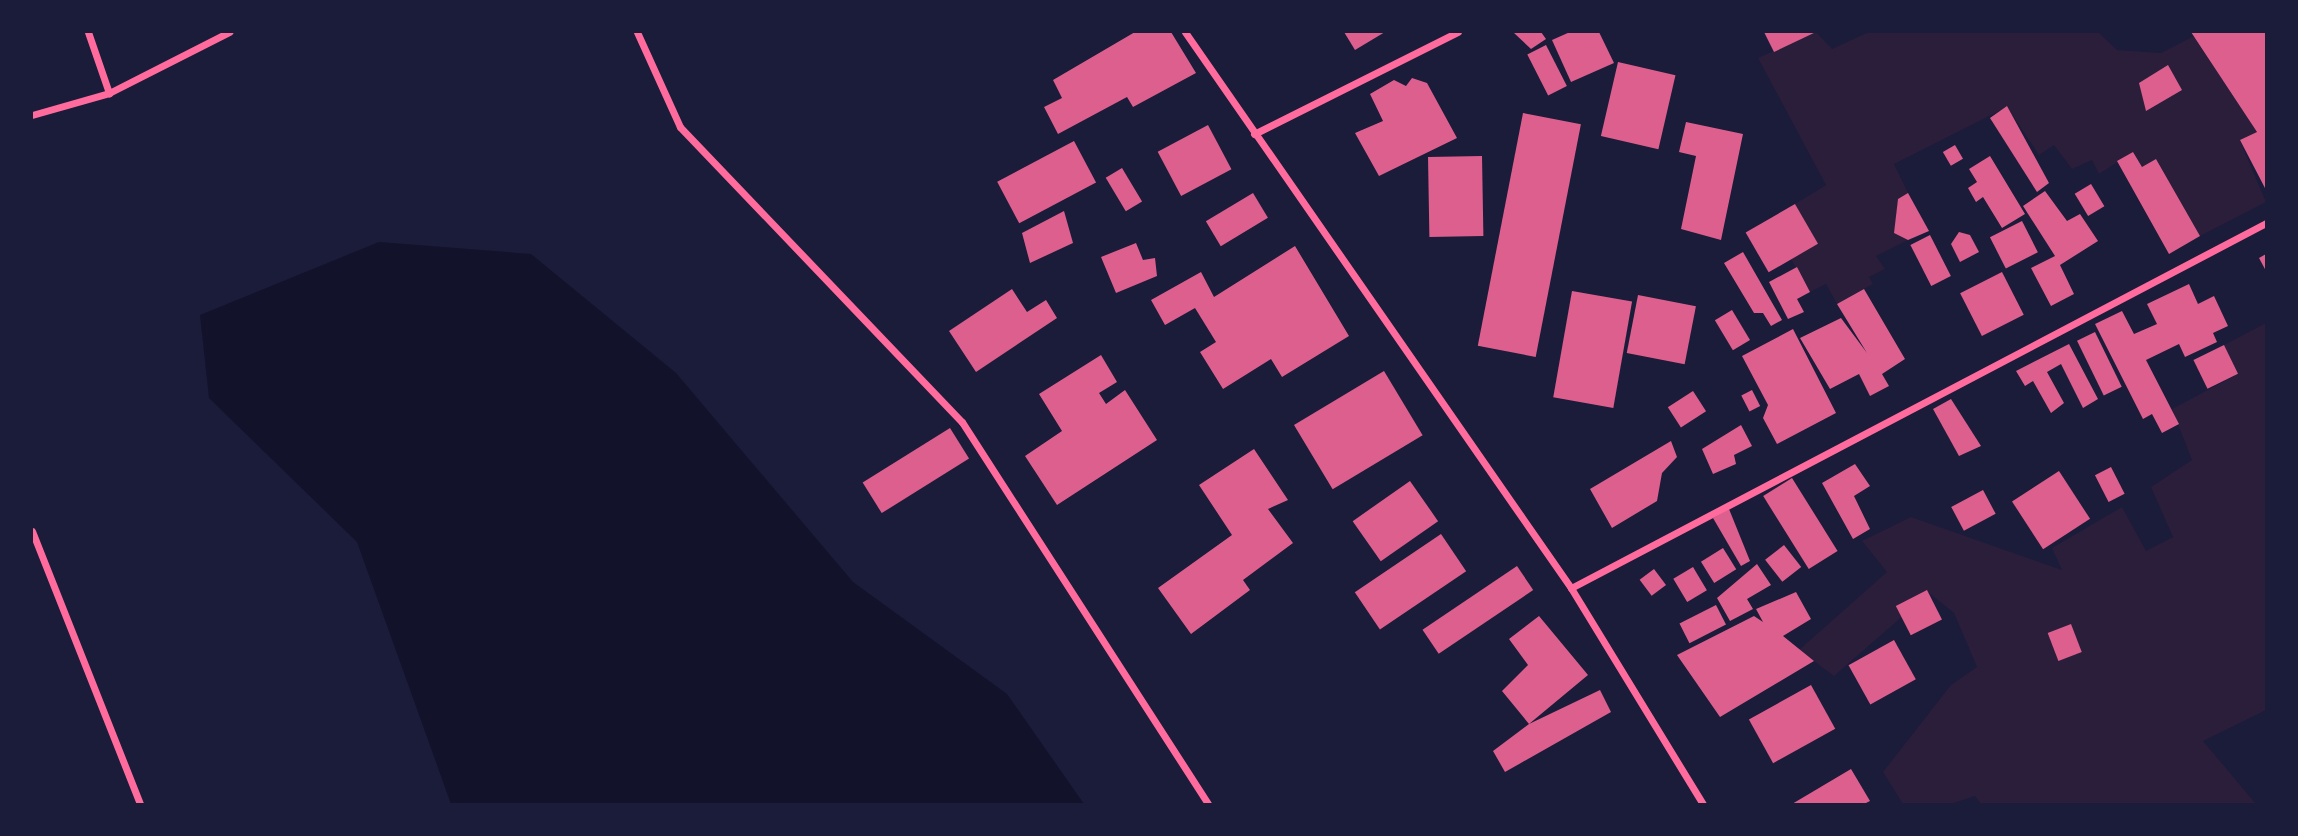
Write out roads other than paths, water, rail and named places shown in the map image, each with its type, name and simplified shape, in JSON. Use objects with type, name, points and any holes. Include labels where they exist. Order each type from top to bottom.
[{"type":"street","points":[[88,32],[109,93]]},
{"type":"street","points":[[32,115],[109,93],[229,32]]},
{"type":"street","points":[[637,32],[680,127],[961,422],[1208,804]]},
{"type":"street","points":[[1185,32],[1571,588],[1703,804]]},
{"type":"street","points":[[1254,134],[1458,32]]},
{"type":"street","points":[[1571,588],[2266,223]]},
{"type":"street","points":[[32,531],[140,804]]}]
